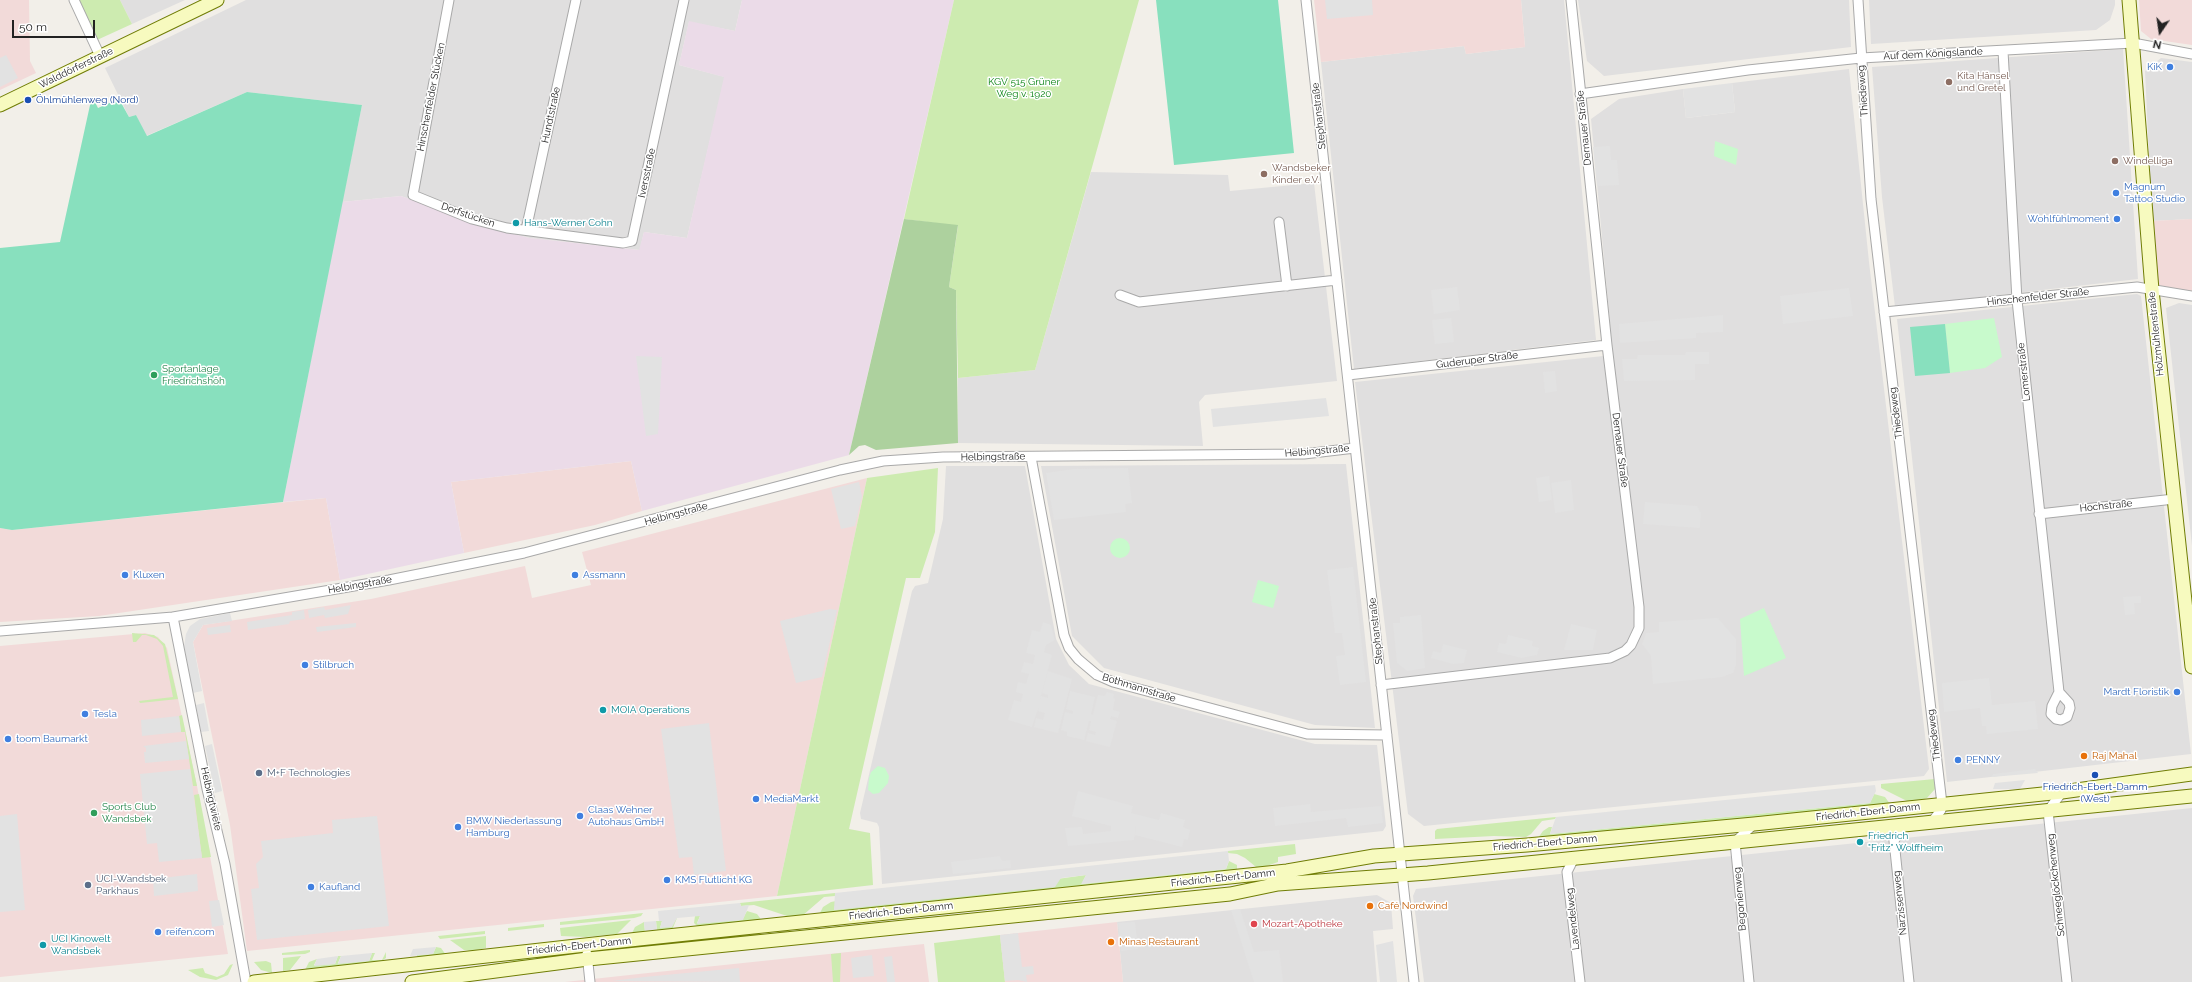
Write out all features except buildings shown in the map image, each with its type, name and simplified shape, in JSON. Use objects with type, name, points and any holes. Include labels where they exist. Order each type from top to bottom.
[{"type":"main road","name":"Walddörferstraße","points":[[0,105],[217,0]]},
{"type":"main road","name":"Holzmühlenstraße","points":[[2130,0],[2152,290],[2192,667]]},
{"type":"main road","name":"Friedrich-Ebert-Damm","points":[[254,982],[586,945],[1287,871],[1400,853],[1527,845],[1754,824],[2062,792],[2192,774]]},
{"type":"main road","name":"Friedrich-Ebert-Damm","points":[[412,982],[588,959],[1230,894],[1278,884],[1402,876],[2192,796]]},
{"type":"street","points":[[74,0],[100,56]]},
{"type":"street","name":"Hinschenfelder Stücken","points":[[413,195],[449,0]]},
{"type":"street","name":"Hundtstraße","points":[[526,230],[576,0]]},
{"type":"street","name":"Iversstraße","points":[[526,230],[623,243],[632,241],[684,0]]},
{"type":"street","name":"Stephanstraße","points":[[1306,0],[1414,982]]},
{"type":"street","name":"Dernauer Straße","points":[[1382,685],[1606,659],[1625,651],[1634,640],[1639,628],[1639,607],[1607,345],[1571,0]]},
{"type":"street","name":"Thiedeweg","points":[[1858,0],[1871,199],[1942,804]]},
{"type":"street","name":"Auf dem Königslande","points":[[1580,94],[1748,70],[1861,58],[2133,43],[2192,54]]},
{"type":"street","name":"Lomerstraße","points":[[2003,51],[2017,300],[2059,692]]},
{"type":"street","name":"Dorfstücken","points":[[413,195],[472,219],[526,230]]},
{"type":"street","points":[[1279,222],[1287,286]]},
{"type":"street","points":[[1120,295],[1139,302],[1337,280]]},
{"type":"street","name":"Hinschenfelder Straße","points":[[1884,312],[2137,287],[2192,296]]},
{"type":"street","name":"Guderuper Straße","points":[[1348,375],[1607,345]]},
{"type":"street","name":"Helbingstraße","points":[[0,631],[174,617],[352,587],[524,553],[862,464],[936,458],[1304,454],[1356,448]]},
{"type":"street","name":"Bothmannstraße","points":[[1032,457],[1064,634],[1069,648],[1078,659],[1097,675],[1113,682],[1307,734],[1387,735]]},
{"type":"street","name":"Hochstraße","points":[[2039,514],[2174,499]]},
{"type":"street","name":"Helbingtwiete","points":[[174,617],[207,789],[225,864],[246,982]]},
{"type":"street","points":[[2048,810],[2062,792]]},
{"type":"street","points":[[1932,822],[1941,810],[1942,804]]},
{"type":"street","name":"Schneeglöckchenweg","points":[[2048,810],[2067,982]]},
{"type":"street","points":[[1735,842],[1754,824]]},
{"type":"street","name":"Narzissenweg","points":[[1903,825],[1894,841],[1908,982]]},
{"type":"street","name":"Begonienweg","points":[[1735,842],[1748,982]]},
{"type":"street","name":"Lavendelweg","points":[[1574,858],[1567,872],[1580,982]]},
{"type":"street","points":[[586,945],[590,982]]},
{"type":"shaded area","points":[[0,0],[29,0],[30,61],[36,73],[0,90]]},
{"type":"shaded area","points":[[120,0],[185,0],[132,24]]},
{"type":"shaded area","points":[[246,0],[742,0],[735,31],[689,22],[679,65],[725,77],[687,238],[644,232],[640,250],[530,238],[497,230],[401,196],[342,202],[362,105],[247,92],[146,136],[136,115],[129,117],[105,68]]},
{"type":"shaded area","points":[[742,0],[954,0],[849,455],[642,511],[631,461],[451,482],[464,553],[340,580],[326,498],[283,502],[342,202],[401,196],[497,230],[530,238],[639,250],[644,232],[687,238],[724,77],[679,65],[689,21],[735,31]]},
{"type":"shaded area","points":[[1314,0],[1521,0],[1525,47],[1466,54],[1464,46],[1321,62]]},
{"type":"shaded area","points":[[1325,0],[1372,0],[1373,15],[1327,19]]},
{"type":"shaded area","points":[[1521,0],[1564,0],[1596,340],[1354,369],[1321,62],[1464,46],[1466,54],[1525,47]]},
{"type":"shaded area","points":[[1578,0],[1849,0],[1851,47],[1604,76],[1587,61]]},
{"type":"shaded area","points":[[1869,0],[2115,0],[2115,5],[2110,20],[2096,30],[1871,44]]},
{"type":"shaded area","points":[[2139,0],[2192,0],[2192,45],[2151,39],[2141,31]]},
{"type":"shaded area","points":[[2123,49],[2138,279],[1895,307],[1882,197],[1872,67]]},
{"type":"shaded area","points":[[6,55],[18,78],[0,87],[0,58]]},
{"type":"shaded area","points":[[2161,58],[2192,62],[2192,219],[2152,221],[2145,71]]},
{"type":"shaded area","points":[[1849,69],[1869,262],[1929,769],[1924,776],[1424,826],[1408,814],[1355,382],[1613,355],[1591,119],[1619,99],[1683,89],[1686,118],[1735,112],[1732,83]]},
{"type":"shaded area","points":[[1732,83],[1735,112],[1686,118],[1683,89]]},
{"type":"shaded area","points":[[1610,146],[1611,160],[1617,160],[1619,185],[1597,186],[1593,147]]},
{"type":"shaded area","points":[[1091,172],[1228,175],[1230,191],[1314,183],[1337,381],[1205,395],[1199,402],[1203,446],[958,443],[958,378],[1035,370]]},
{"type":"shaded area","points":[[2192,219],[2192,291],[2157,286],[2152,221]]},
{"type":"shaded area","points":[[1457,287],[1460,310],[1434,314],[1431,290]]},
{"type":"shaded area","points":[[1849,288],[1853,316],[1783,324],[1780,296]]},
{"type":"shaded area","points":[[2137,294],[2141,296],[2191,754],[1947,782],[1897,319]]},
{"type":"shaded area","points":[[2179,303],[2192,305],[2192,546],[2166,308]]},
{"type":"shaded area","points":[[1723,315],[1723,332],[1696,333],[1696,338],[1620,343],[1619,324]]},
{"type":"shaded area","points":[[1451,318],[1454,342],[1435,344],[1432,320]]},
{"type":"shaded area","points":[[1686,352],[1709,352],[1709,364],[1695,364],[1695,380],[1624,381],[1622,359],[1637,359],[1638,355],[1685,355]]},
{"type":"shaded area","points":[[636,356],[662,357],[658,434],[646,436]]},
{"type":"shaded area","points":[[1555,371],[1557,391],[1545,393],[1543,372]]},
{"type":"shaded area","points":[[1326,398],[1329,416],[1213,427],[1211,409]]},
{"type":"shaded area","points":[[631,461],[642,511],[595,525],[464,553],[451,482]]},
{"type":"shaded area","points":[[1346,464],[1375,728],[1315,725],[1104,668],[1072,636],[1041,466]]},
{"type":"shaded area","points":[[946,466],[1025,466],[1056,639],[1069,665],[1089,684],[1315,744],[1377,745],[1386,826],[1383,831],[882,884],[879,827],[877,823],[861,819],[860,813],[912,591],[915,586],[928,583],[943,519]]},
{"type":"shaded area","points":[[1128,468],[1132,503],[1125,504],[1126,512],[1054,520],[1046,473],[1074,469]]},
{"type":"shaded area","points":[[1549,476],[1552,500],[1539,502],[1536,478]]},
{"type":"shaded area","points":[[867,478],[777,896],[247,951],[230,825],[193,642],[203,625],[371,599],[525,566],[532,598],[591,585],[582,552]]},
{"type":"shaded area","points":[[1571,480],[1574,510],[1555,513],[1551,483]]},
{"type":"shaded area","points":[[859,482],[862,496],[855,526],[841,529],[831,489]]},
{"type":"shaded area","points":[[326,498],[340,580],[99,616],[0,622],[0,528],[12,530]]},
{"type":"shaded area","points":[[1645,502],[1697,506],[1701,513],[1700,528],[1643,524]]},
{"type":"shaded area","points":[[1353,567],[1366,682],[1340,685],[1336,656],[1345,655],[1342,633],[1335,633],[1327,570]]},
{"type":"shaded area","points":[[2141,596],[2141,603],[2134,603],[2135,614],[2125,615],[2123,597]]},
{"type":"shaded area","points":[[351,605],[348,614],[325,618],[324,615],[309,618],[308,610],[324,607],[325,610]]},
{"type":"shaded area","points":[[830,609],[837,610],[822,677],[796,683],[780,621]]},
{"type":"shaded area","points":[[304,610],[305,619],[290,621],[289,624],[248,630],[247,622],[292,615],[292,612]]},
{"type":"shaded area","points":[[230,613],[232,621],[203,625],[193,642],[202,691],[193,693],[184,647],[186,634],[190,626],[200,619]]},
{"type":"shaded area","points":[[1421,615],[1425,668],[1407,671],[1397,663],[1393,623],[1400,623],[1400,617]]},
{"type":"shaded area","points":[[1718,618],[1736,639],[1736,665],[1733,673],[1722,677],[1653,684],[1651,656],[1642,644],[1646,633],[1659,632],[1659,622]]},
{"type":"shaded area","points":[[1043,622],[1051,625],[1055,640],[1046,645],[1044,652],[1052,655],[1040,699],[1041,696],[1048,698],[1048,695],[1042,693],[1048,671],[1072,679],[1058,733],[1034,727],[1036,718],[1043,720],[1045,713],[1038,711],[1039,706],[1032,727],[1008,720],[1014,700],[1021,702],[1023,694],[1016,692],[1018,682],[1026,684],[1029,674],[1021,672],[1024,662],[1033,664],[1035,655],[1026,653],[1032,630],[1040,632]]},
{"type":"shaded area","points":[[356,623],[356,627],[317,632],[316,627]]},
{"type":"shaded area","points":[[1571,624],[1597,630],[1593,650],[1564,650]]},
{"type":"shaded area","points":[[230,625],[231,632],[208,635],[207,628]]},
{"type":"shaded area","points":[[145,633],[158,637],[167,648],[197,786],[228,954],[0,977],[0,646]]},
{"type":"shaded area","points":[[1508,635],[1533,641],[1532,646],[1539,648],[1537,655],[1522,658],[1497,652],[1499,643],[1506,644]]},
{"type":"shaded area","points":[[1443,644],[1467,650],[1464,663],[1453,664],[1431,658],[1433,651],[1441,653]]},
{"type":"shaded area","points":[[1989,678],[1992,705],[2035,701],[2038,729],[1987,734],[1986,726],[1982,726],[1980,708],[1944,712],[1942,683]]},
{"type":"shaded area","points":[[1070,691],[1095,697],[1091,714],[1093,715],[1098,695],[1105,696],[1107,692],[1114,694],[1113,698],[1115,699],[1113,710],[1120,712],[1118,718],[1111,716],[1110,719],[1117,721],[1110,747],[1086,741],[1088,733],[1095,735],[1096,732],[1089,730],[1091,721],[1089,721],[1084,740],[1067,736],[1067,732],[1061,730],[1065,712],[1073,714],[1073,711],[1066,709]]},
{"type":"shaded area","points":[[204,703],[209,731],[201,732],[196,705]]},
{"type":"shaded area","points":[[179,716],[181,732],[142,736],[141,720]]},
{"type":"shaded area","points":[[709,723],[726,871],[694,875],[692,857],[679,858],[661,729]]},
{"type":"shaded area","points":[[186,741],[189,759],[145,763],[144,752],[146,752],[146,748],[143,746]]},
{"type":"shaded area","points":[[212,744],[222,791],[215,793],[205,746]]},
{"type":"shaded area","points":[[190,769],[202,858],[159,862],[157,843],[147,844],[140,774]]},
{"type":"shaded area","points":[[2035,769],[2038,773],[1992,777],[1993,774]]},
{"type":"shaded area","points":[[2025,780],[2020,789],[1993,789],[1995,783]]},
{"type":"shaded area","points":[[1875,785],[1876,791],[1870,803],[1550,834],[1556,817]]},
{"type":"shaded area","points":[[1078,791],[1133,806],[1131,813],[1159,820],[1161,813],[1185,820],[1183,827],[1190,830],[1188,840],[1184,839],[1182,847],[1135,835],[1136,825],[1134,840],[1068,846],[1065,828],[1082,827],[1083,834],[1111,831],[1111,826],[1072,816]]},
{"type":"shaded area","points":[[1310,804],[1311,812],[1381,806],[1383,823],[1348,827],[1346,818],[1275,826],[1273,808]]},
{"type":"shaded area","points":[[2192,808],[2192,982],[1424,982],[1413,896],[1416,889]]},
{"type":"shaded area","points":[[17,814],[25,910],[0,912],[0,816]]},
{"type":"shaded area","name":"Kaufland","points":[[377,816],[389,926],[257,940],[251,889],[259,888],[256,864],[263,857],[261,841],[333,833],[332,820]]},
{"type":"shaded area","points":[[1228,851],[1229,861],[1226,869],[1081,884],[1086,875],[1061,878],[1055,887],[834,910],[835,893]]},
{"type":"shaded area","points":[[1000,856],[1002,861],[1010,860],[1011,868],[953,874],[951,862]]},
{"type":"shaded area","points":[[197,874],[198,891],[154,896],[153,879]]},
{"type":"shaded area","points":[[1377,895],[1391,903],[1393,929],[1373,931],[1377,982],[1123,982],[1117,922]]},
{"type":"shaded area","points":[[219,900],[224,925],[212,927],[209,901]]},
{"type":"shaded area","points":[[740,903],[741,906],[749,905],[743,920],[697,924],[700,916],[677,918],[672,927],[660,928],[662,921],[659,921],[658,911]]},
{"type":"shaded area","points":[[1240,909],[1254,952],[1279,950],[1283,982],[1254,982],[1231,910]]},
{"type":"shaded area","points":[[656,921],[657,931],[645,932],[644,922]]},
{"type":"shaded area","points":[[1117,922],[1123,982],[1005,982],[1000,935]]},
{"type":"shaded area","points":[[1135,922],[1138,949],[1121,951],[1118,923]]},
{"type":"shaded area","points":[[1018,933],[1022,967],[1033,966],[1034,974],[1026,975],[1027,982],[1018,980],[1005,981],[1000,935]]},
{"type":"shaded area","points":[[1393,941],[1397,982],[1380,982],[1376,945]]},
{"type":"shaded area","points":[[924,944],[929,982],[565,982],[648,973]]},
{"type":"shaded area","points":[[436,947],[433,954],[410,956],[413,949]]},
{"type":"shaded area","points":[[372,953],[369,961],[338,964],[341,956]]},
{"type":"shaded area","points":[[872,955],[874,976],[853,978],[851,958]]},
{"type":"shaded area","points":[[338,956],[335,964],[314,966],[317,959]]},
{"type":"shaded area","points":[[892,956],[895,982],[887,982],[884,957]]},
{"type":"shaded area","points":[[739,968],[740,982],[612,981],[644,977]]},
{"type":"green space","points":[[79,0],[120,0],[132,24],[97,40]]},
{"type":"green space","name":"KGV 515 Grüner Weg v. 1920","points":[[954,0],[1139,0],[1035,370],[958,378],[956,290],[949,287],[958,226],[904,219]]},
{"type":"green space","points":[[1156,0],[1278,0],[1294,153],[1174,165]]},
{"type":"green space","name":"Sportanlage Friedrichshöh","points":[[247,92],[362,105],[283,502],[12,530],[0,528],[0,248],[60,242],[92,96],[98,108],[119,99],[129,117],[136,115],[147,136]]},
{"type":"green space","points":[[1715,141],[1738,149],[1736,165],[1714,156]]},
{"type":"green space","points":[[904,219],[958,225],[949,287],[956,290],[958,443],[876,450],[865,445],[859,446],[849,455]]},
{"type":"green space","points":[[1994,318],[2002,357],[1985,368],[1950,373],[1945,324]]},
{"type":"green space","points":[[1945,324],[1950,373],[1915,376],[1910,327]]},
{"type":"green space","points":[[938,468],[935,532],[920,578],[906,578],[849,829],[870,833],[873,885],[777,896],[867,478]]},
{"type":"green space","points":[[1120,538],[1127,541],[1130,548],[1127,555],[1120,558],[1113,555],[1110,548],[1113,541]]},
{"type":"green space","points":[[1258,580],[1279,586],[1273,608],[1252,602]]},
{"type":"green space","points":[[1764,608],[1786,658],[1744,676],[1740,619]]},
{"type":"green space","points":[[132,633],[154,635],[165,644],[178,699],[140,703],[139,701],[173,697],[163,646],[157,639],[146,635],[142,635],[136,642],[133,642]]},
{"type":"green space","points":[[182,715],[197,786],[193,786],[185,732],[181,732],[179,716]]},
{"type":"green space","points":[[878,766],[885,768],[889,776],[888,783],[879,793],[873,794],[868,790],[869,778],[871,772]]},
{"type":"green space","points":[[1935,779],[1935,789],[1927,798],[1922,800],[1907,801],[1881,788],[1881,784]]},
{"type":"green space","points":[[199,794],[211,857],[202,858],[194,795]]},
{"type":"green space","points":[[1874,794],[1885,797],[1890,804],[1538,838],[1543,831],[1549,827],[1552,827],[1550,834],[1870,803]]},
{"type":"green space","points":[[1556,817],[1555,819],[1542,821],[1531,834],[1526,837],[1494,836],[1435,839],[1435,831],[1437,829]]},
{"type":"green space","points":[[1295,844],[1296,854],[1278,857],[1278,862],[1264,867],[1256,867],[1245,858],[1237,854],[1228,853],[1228,851]]},
{"type":"green space","points":[[1229,861],[1237,865],[1237,870],[819,915],[823,907],[836,901],[834,910],[1086,875],[1082,884],[1226,869]]},
{"type":"green space","points":[[835,893],[835,896],[824,897],[802,916],[790,917],[754,905],[741,906],[740,903]]},
{"type":"green space","points":[[747,911],[757,914],[763,922],[698,927],[694,923],[695,916],[700,916],[697,923],[742,920]]},
{"type":"green space","points":[[643,913],[641,916],[634,918],[560,925],[560,922]]},
{"type":"green space","points":[[677,918],[672,930],[657,931],[656,921],[662,921],[660,928]]},
{"type":"green space","points":[[631,920],[617,934],[586,937],[561,936],[560,928]]},
{"type":"green space","points":[[644,922],[645,932],[632,933],[635,927]]},
{"type":"green space","points":[[544,924],[544,927],[508,931],[508,928]]},
{"type":"green space","points":[[485,931],[485,934],[440,939],[438,936]]},
{"type":"green space","points":[[1000,935],[1005,982],[938,982],[934,943]]},
{"type":"green space","points":[[486,936],[486,948],[473,951],[464,950],[450,940]]},
{"type":"green space","points":[[436,947],[441,948],[446,955],[417,958],[417,955],[433,954]]},
{"type":"green space","points":[[310,950],[310,952],[305,954],[282,955],[282,953]]},
{"type":"green space","points":[[386,952],[386,958],[380,962],[305,970],[309,962],[317,959],[314,965],[335,964],[338,956],[341,956],[338,963],[369,961],[372,953],[375,953],[372,960],[382,960]]},
{"type":"green space","points":[[551,953],[551,957],[514,962],[512,960]]},
{"type":"green space","points":[[841,953],[840,982],[833,982],[831,954]]},
{"type":"green space","points":[[301,956],[290,970],[283,971],[283,958]]},
{"type":"green space","points":[[266,961],[271,963],[272,973],[261,970],[254,962]]},
{"type":"green space","points":[[233,964],[228,975],[216,980],[200,977],[188,970],[203,968],[205,973],[217,977],[224,974],[230,965]]},
{"type":"place","name":"KiK","points":[[2170,67]]},
{"type":"place","name":"Kita Hänsel und Gretel","points":[[1949,82]]},
{"type":"place","name":"Öhlmühlenweg (Nord)","points":[[28,100]]},
{"type":"place","name":"Windelliga","points":[[2115,161]]},
{"type":"place","name":"Wandsbeker Kinder e.V.","points":[[1264,174]]},
{"type":"place","name":"Magnum Tattoo Studio","points":[[2116,193]]},
{"type":"place","name":"Wohlfühlmoment","points":[[2117,219]]},
{"type":"place","name":"Hans-Werner Cohn","points":[[516,223]]},
{"type":"place","name":"Sportanlage Friedrichshöh","points":[[154,375]]},
{"type":"place","name":"Kluxen","points":[[125,575]]},
{"type":"place","name":"Assmann","points":[[575,575]]},
{"type":"place","name":"Stilbruch","points":[[305,665]]},
{"type":"place","name":"Mardt Floristik","points":[[2177,692]]},
{"type":"place","name":"MOIA Operations","points":[[603,710]]},
{"type":"place","name":"Tesla","points":[[85,714]]},
{"type":"place","name":"toom Baumarkt","points":[[8,739]]},
{"type":"place","name":"Raj Mahal","points":[[2084,756]]},
{"type":"place","name":"PENNY","points":[[1958,760]]},
{"type":"place","name":"M+F Technologies","points":[[259,773]]},
{"type":"place","name":"Friedrich-Ebert-Damm (West)","points":[[2095,775]]},
{"type":"place","name":"MediaMarkt","points":[[756,799]]},
{"type":"place","name":"Sports Club Wandsbek","points":[[94,813]]},
{"type":"place","name":"Claas Wehner Autohaus GmbH","points":[[580,816]]},
{"type":"place","name":"BMW Niederlassung Hamburg","points":[[458,827]]},
{"type":"place","name":"Friedrich \"Fritz\" Wolffheim","points":[[1860,842]]},
{"type":"place","name":"KMS Flutlicht KG","points":[[667,880]]},
{"type":"place","name":"UCI-Wandsbek Parkhaus","points":[[88,885]]},
{"type":"place","name":"Kaufland","points":[[311,887]]},
{"type":"place","name":"Café Nordwind","points":[[1370,906]]},
{"type":"place","name":"Mozart-Apotheke","points":[[1254,924]]},
{"type":"place","name":"reifen.com","points":[[158,932]]},
{"type":"place","name":"Minas Restaurant","points":[[1111,942]]},
{"type":"place","name":"UCI Kinowelt Wandsbek","points":[[43,945]]}]
